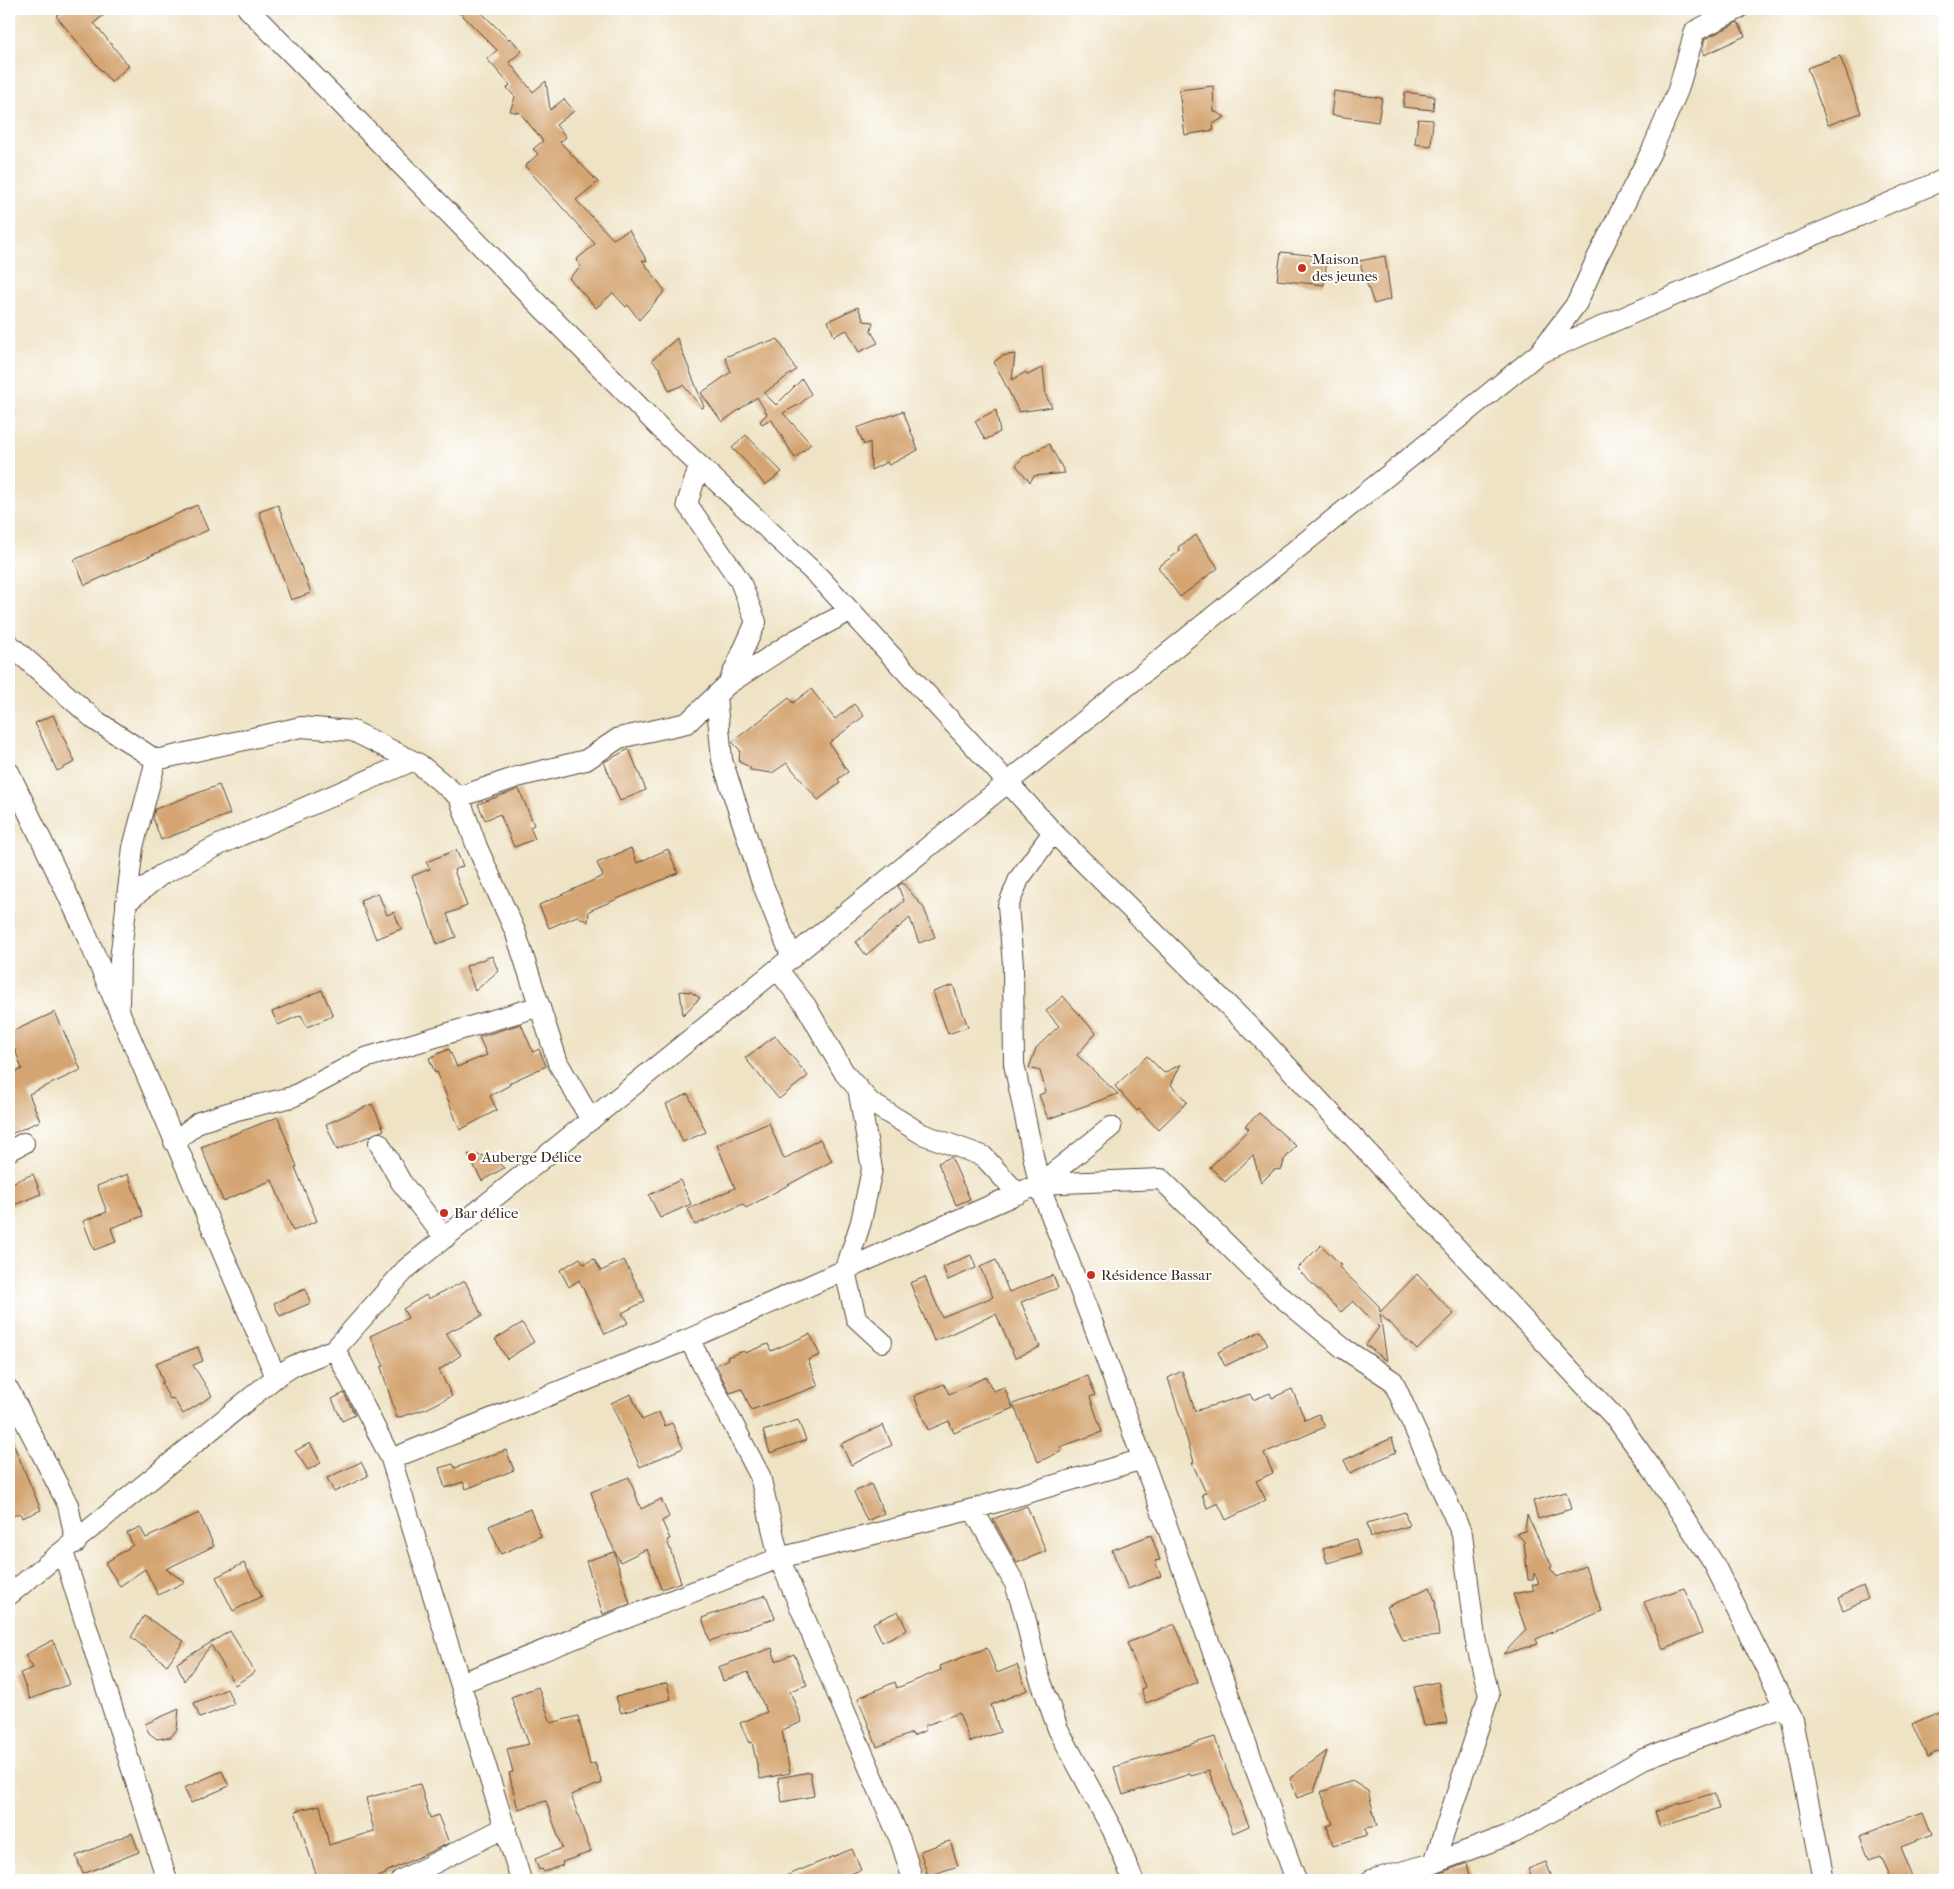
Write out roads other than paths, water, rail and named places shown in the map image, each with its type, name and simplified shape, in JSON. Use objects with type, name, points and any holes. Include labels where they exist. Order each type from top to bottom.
[{"type":"street","points":[[248,9],[699,466],[820,578],[1053,832],[1262,1039],[1617,1420],[1653,1470],[1714,1564],[1792,1720],[1824,1880]]},
{"type":"street","points":[[9,1596],[276,1377],[293,1366],[335,1349],[406,1270],[1538,354],[1577,303],[1597,258],[1652,150],[1678,90],[1695,31],[1738,9]]},
{"type":"street","points":[[1538,354],[1945,179]]},
{"type":"street","points":[[699,466],[687,504],[740,581],[756,622],[722,690],[722,760],[761,880],[785,964],[806,1006],[845,1074],[870,1102],[922,1134],[983,1156],[1018,1194]]},
{"type":"street","points":[[459,797],[517,777],[586,760],[619,738],[687,723],[722,690],[797,640],[850,611]]},
{"type":"street","points":[[9,644],[95,720],[156,760],[301,727],[353,731],[412,761],[459,797],[477,847],[515,931],[558,1063],[591,1120]]},
{"type":"street","points":[[119,1011],[120,960],[133,847],[156,760]]},
{"type":"street","points":[[126,903],[161,875],[221,844],[412,761]]},
{"type":"street","points":[[9,772],[83,927],[276,1377]]},
{"type":"street","points":[[1053,832],[1019,879],[1008,906],[1013,964],[1014,1064],[1039,1184],[1143,1459],[1296,1880]]},
{"type":"street","points":[[174,1142],[198,1122],[237,1110],[292,1097],[365,1058],[540,1006]]},
{"type":"street","points":[[858,1088],[872,1169],[861,1222],[845,1271],[856,1318],[882,1342]]},
{"type":"street","points":[[391,1460],[690,1339],[1018,1194],[1039,1184],[1111,1127]]},
{"type":"street","points":[[379,1143],[401,1182],[445,1238]]},
{"type":"street","points":[[1039,1184],[1161,1179],[1273,1290],[1343,1348],[1393,1381],[1462,1534],[1475,1638],[1489,1695],[1434,1863]]},
{"type":"street","points":[[690,1339],[760,1476],[779,1558],[901,1842],[913,1880]]},
{"type":"street","points":[[335,1349],[391,1460],[521,1880]]},
{"type":"street","points":[[9,1390],[68,1506],[70,1547],[167,1880]]},
{"type":"street","points":[[460,1683],[779,1558],[973,1509],[1143,1459]]},
{"type":"street","points":[[973,1509],[1015,1584],[1024,1612],[1038,1673],[1058,1729],[1074,1755],[1113,1831],[1133,1880]]},
{"type":"street","points":[[1371,1880],[1434,1863],[1514,1832],[1643,1759],[1785,1706]]},
{"type":"street","points":[[401,1880],[506,1828]]},
{"type":"place","name":"Maison des jeunes","points":[[1302,268]]},
{"type":"place","name":"Auberge Délice","points":[[472,1157]]},
{"type":"place","name":"Bar délice","points":[[444,1213]]},
{"type":"place","name":"Résidence Bassar","points":[[1091,1275]]}]
